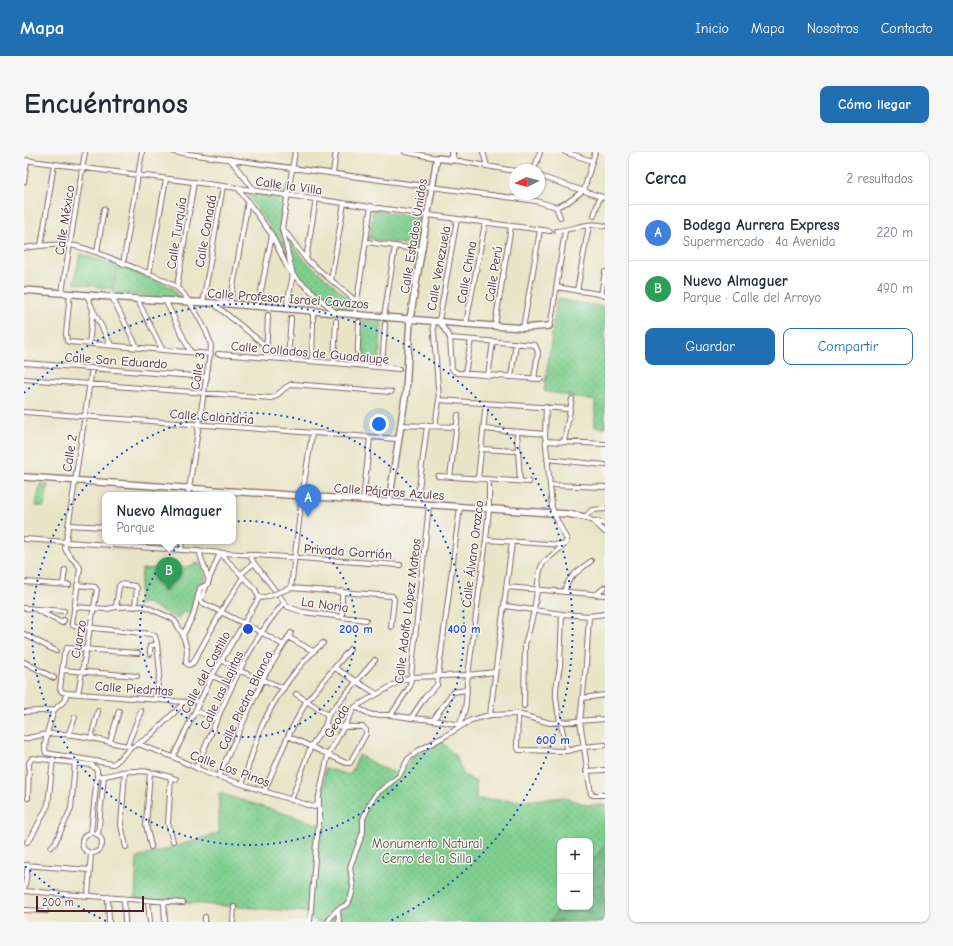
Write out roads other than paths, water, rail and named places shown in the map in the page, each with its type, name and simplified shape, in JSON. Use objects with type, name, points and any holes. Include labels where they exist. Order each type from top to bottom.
[{"type":"street","name":"Calle México","points":[[62,292],[85,152]]},
{"type":"street","points":[[123,264],[142,152]]},
{"type":"street","points":[[174,152],[202,154],[292,168],[536,201],[556,206],[568,202],[584,190],[596,152]]},
{"type":"street","points":[[286,309],[293,275],[282,228],[295,152]]},
{"type":"street","points":[[333,173],[336,152]]},
{"type":"street","points":[[405,152],[509,170]]},
{"type":"street","points":[[452,152],[453,160]]},
{"type":"street","points":[[483,152],[487,166]]},
{"type":"street","points":[[536,164],[540,152]]},
{"type":"street","points":[[565,152],[592,161]]},
{"type":"street","name":"Calle Estados Unidos","points":[[389,502],[406,392],[410,319],[437,158]]},
{"type":"street","points":[[230,159],[254,190]]},
{"type":"street","name":"Calle la Villa","points":[[26,160],[550,231]]},
{"type":"street","points":[[24,182],[26,160]]},
{"type":"street","points":[[41,246],[54,164]]},
{"type":"street","points":[[545,178],[603,197],[594,216]]},
{"type":"street","points":[[149,274],[166,179]]},
{"type":"street","name":"Calle Turquía","points":[[177,287],[194,182]]},
{"type":"street","name":"Calle Canadá","points":[[203,303],[223,186]]},
{"type":"street","points":[[238,188],[272,235],[281,256],[293,275],[336,313]]},
{"type":"street","points":[[306,259],[316,199]]},
{"type":"street","points":[[230,304],[248,201]]},
{"type":"street","points":[[332,280],[344,203]]},
{"type":"street","points":[[355,314],[367,242],[371,206]]},
{"type":"street","points":[[556,206],[560,217]]},
{"type":"street","points":[[97,252],[104,209]]},
{"type":"street","name":"Calle Venezuela","points":[[436,321],[457,219]]},
{"type":"street","name":"Calle China","points":[[466,324],[485,222]]},
{"type":"street","points":[[557,231],[565,231],[581,226],[595,224],[605,226]]},
{"type":"street","points":[[577,291],[589,225]]},
{"type":"street","name":"Calle Perú","points":[[495,325],[511,226]]},
{"type":"street","points":[[282,228],[306,259],[356,301]]},
{"type":"street","points":[[523,328],[540,230]]},
{"type":"street","points":[[549,326],[551,322],[565,231]]},
{"type":"street","points":[[258,306],[272,235]]},
{"type":"street","points":[[367,242],[422,250]]},
{"type":"street","points":[[24,248],[70,245],[97,252],[177,287]]},
{"type":"street","points":[[384,316],[395,247]]},
{"type":"street","points":[[556,288],[603,295],[605,272]]},
{"type":"street","name":"Calle 3","points":[[177,287],[189,301],[211,342],[211,354],[188,492]]},
{"type":"street","name":"Calle Profesor Israel Cavazos","points":[[24,290],[137,299],[258,306],[523,328],[549,326]]},
{"type":"street","points":[[70,293],[66,334],[67,341],[69,342],[211,354]]},
{"type":"street","points":[[87,295],[92,310],[111,345]]},
{"type":"street","points":[[112,297],[137,347]]},
{"type":"street","points":[[137,299],[162,349]]},
{"type":"street","points":[[164,300],[190,352]]},
{"type":"street","points":[[213,303],[266,346]]},
{"type":"street","points":[[89,344],[92,310]]},
{"type":"street","points":[[312,361],[313,311]]},
{"type":"street","points":[[266,358],[268,315]]},
{"type":"street","points":[[288,359],[291,318]]},
{"type":"street","points":[[334,363],[336,321]]},
{"type":"street","points":[[436,321],[450,338],[452,369],[456,373],[541,379]]},
{"type":"street","points":[[436,321],[439,400],[436,426]]},
{"type":"street","points":[[357,365],[359,322]]},
{"type":"street","points":[[382,367],[385,324]]},
{"type":"street","points":[[450,338],[533,344],[537,347],[538,352],[534,379]]},
{"type":"street","points":[[466,373],[471,340]]},
{"type":"street","points":[[488,376],[493,342]]},
{"type":"street","points":[[511,377],[516,343]]},
{"type":"street","name":"Calle Collados de Guadalupe","points":[[218,354],[382,367],[399,370]]},
{"type":"street","name":"Calle San Eduardo","points":[[24,363],[207,377]]},
{"type":"street","name":"Calle 2","points":[[66,541],[92,368]]},
{"type":"street","points":[[24,379],[274,398],[287,386],[293,384],[391,392]]},
{"type":"street","points":[[439,400],[569,409]]},
{"type":"street","points":[[564,442],[569,409],[572,400]]},
{"type":"street","points":[[478,479],[486,403]]},
{"type":"street","points":[[524,706],[525,645],[534,611],[540,570],[543,563],[566,543],[566,537],[554,514],[545,434],[546,407]]},
{"type":"street","name":"Calle Calandria","points":[[24,412],[199,424],[312,434],[398,439]]},
{"type":"street","points":[[450,477],[458,415]]},
{"type":"street","points":[[400,425],[456,427]]},
{"type":"street","points":[[417,504],[427,426]]},
{"type":"street","points":[[483,429],[545,434]]},
{"type":"street","points":[[517,432],[520,481]]},
{"type":"street","points":[[291,588],[302,496],[312,434]]},
{"type":"street","points":[[363,501],[370,437]]},
{"type":"street","points":[[546,441],[605,444]]},
{"type":"street","points":[[481,449],[518,452]]},
{"type":"street","points":[[548,459],[605,465]]},
{"type":"street","points":[[438,476],[530,482]]},
{"type":"street","name":"Calle Pájaros Azules","points":[[24,477],[585,517]]},
{"type":"street","name":"Calle Álvaro Orozco","points":[[461,725],[466,710],[466,690],[486,540],[489,509],[489,480]]},
{"type":"street","points":[[550,485],[605,487]]},
{"type":"street","name":"Calle Adolfo López Mateos","points":[[391,715],[408,690],[412,676],[429,505]]},
{"type":"street","points":[[411,718],[425,697],[436,686],[460,507]]},
{"type":"street","points":[[605,509],[592,510],[585,517],[605,524]]},
{"type":"street","points":[[593,521],[605,532]]},
{"type":"street","points":[[68,525],[102,527]]},
{"type":"street","name":"Privada Gorrión","points":[[24,538],[102,544]]},
{"type":"street","points":[[486,540],[564,545]]},
{"type":"street","points":[[66,541],[65,550],[75,560],[80,568],[72,625],[151,634],[156,637],[160,678],[155,699]]},
{"type":"street","points":[[490,715],[512,542]]},
{"type":"street","name":"Privada Gorrión","points":[[109,544],[400,565]]},
{"type":"street","points":[[181,549],[182,544]]},
{"type":"street","points":[[199,551],[208,582]]},
{"type":"street","points":[[283,645],[261,632],[203,603],[200,599],[220,553],[255,589],[259,598],[291,588],[393,596],[391,627]]},
{"type":"street","name":"La Noria","points":[[249,554],[254,564],[284,604],[288,607],[298,611],[366,620]]},
{"type":"street","points":[[564,592],[566,584],[571,577],[591,561]]},
{"type":"street","points":[[74,607],[107,609],[116,607],[148,606],[171,618],[175,622],[183,635],[187,649],[186,663],[189,665],[193,663],[242,576],[254,564]]},
{"type":"street","points":[[63,584],[64,570]]},
{"type":"street","points":[[24,582],[69,585]]},
{"type":"street","points":[[183,635],[193,616],[200,588],[208,582]]},
{"type":"street","points":[[116,607],[120,584],[135,586],[137,588],[136,607]]},
{"type":"street","name":"Cuarzo","points":[[77,585],[96,588],[94,609],[78,694]]},
{"type":"street","points":[[506,587],[605,595]]},
{"type":"street","points":[[596,595],[605,587]]},
{"type":"street","points":[[342,591],[342,616]]},
{"type":"street","name":"Calle del Castillo","points":[[173,757],[212,676],[259,598]]},
{"type":"street","name":"Calle las Lajitas","points":[[196,768],[240,671],[261,632],[284,604]]},
{"type":"street","points":[[505,606],[562,614],[589,616],[605,614]]},
{"type":"street","points":[[24,608],[64,611]]},
{"type":"street","points":[[35,609],[63,621]]},
{"type":"street","points":[[562,614],[560,666],[556,692],[560,723],[567,751]]},
{"type":"street","points":[[589,616],[580,721],[586,771],[592,795],[605,795]]},
{"type":"street","points":[[24,634],[56,651]]},
{"type":"street","name":"Calle Piedra Blanca","points":[[218,777],[263,680],[290,635],[313,651]]},
{"type":"street","points":[[242,784],[261,730],[284,688],[313,651],[323,643]]},
{"type":"street","points":[[150,654],[150,646],[157,644]]},
{"type":"street","points":[[137,676],[62,670],[65,651],[67,648],[138,653]]},
{"type":"street","points":[[264,792],[288,736],[306,702],[350,649]]},
{"type":"street","points":[[221,660],[240,671],[284,688]]},
{"type":"street","points":[[291,800],[311,746],[325,726],[328,716],[375,660]]},
{"type":"street","points":[[24,662],[54,678]]},
{"type":"street","points":[[335,668],[377,694]]},
{"type":"street","name":"Calle Piedritas","points":[[62,670],[59,686],[61,691],[67,693],[185,702],[200,701]]},
{"type":"street","points":[[412,676],[468,675],[495,672]]},
{"type":"street","points":[[212,676],[233,685]]},
{"type":"street","name":"Geoda","points":[[316,806],[328,755],[355,706],[412,676]]},
{"type":"street","points":[[433,720],[454,692],[466,690]]},
{"type":"street","points":[[67,693],[64,701],[54,710],[47,734],[45,750],[47,754],[113,764],[130,746],[141,711]]},
{"type":"street","points":[[296,694],[328,716]]},
{"type":"street","points":[[583,698],[605,695]]},
{"type":"street","points":[[178,701],[180,708]]},
{"type":"street","points":[[24,739],[47,734],[68,735],[130,746],[138,744],[162,725],[185,702]]},
{"type":"street","points":[[355,706],[372,715],[391,715],[461,725]]},
{"type":"street","points":[[25,713],[54,710]]},
{"type":"street","points":[[91,738],[98,711]]},
{"type":"street","points":[[110,742],[119,711]]},
{"type":"street","points":[[195,711],[218,719]]},
{"type":"street","points":[[518,714],[519,750],[567,751],[605,744]]},
{"type":"street","points":[[328,922],[338,909],[348,904],[352,892],[350,867],[363,832],[363,819],[367,809],[376,794],[399,776],[405,764],[413,755],[461,725],[471,720],[490,715],[518,714],[542,722],[560,723],[605,719]]},
{"type":"street","points":[[68,735],[75,717]]},
{"type":"street","points":[[288,736],[346,763],[352,762],[366,734],[366,730],[363,727],[325,726]]},
{"type":"street","name":"Calle Los Pinos","points":[[138,744],[173,757],[218,777],[312,807],[316,806]]},
{"type":"street","points":[[28,798],[29,763],[31,758],[53,759],[92,765],[97,770],[97,776],[91,832]]},
{"type":"street","points":[[28,842],[48,805],[53,759]]},
{"type":"street","points":[[51,847],[55,843],[71,809],[75,762]]},
{"type":"street","points":[[586,771],[605,770]]},
{"type":"street","points":[[97,776],[125,772],[150,772],[176,779]]},
{"type":"street","points":[[125,772],[122,824],[126,847]]},
{"type":"street","points":[[150,772],[146,824],[151,848]]},
{"type":"street","points":[[98,835],[104,776]]},
{"type":"street","points":[[171,777],[168,822],[173,841]]},
{"type":"street","points":[[310,922],[316,844],[320,824],[319,793]]},
{"type":"street","points":[[91,832],[98,835],[102,841],[102,845],[98,851],[91,853],[84,849],[81,842],[84,835],[91,832]]},
{"type":"street","points":[[88,896],[91,853]]},
{"type":"street","points":[[90,870],[26,865],[24,891],[183,903]]},
{"type":"street","points":[[108,897],[109,922]]},
{"type":"street","points":[[124,898],[125,922]]},
{"type":"street","points":[[148,901],[150,922]]},
{"type":"street","points":[[164,902],[165,922]]},
{"type":"street","points":[[233,922],[234,908]]},
{"type":"street","points":[[338,909],[339,922]]},
{"type":"street","points":[[24,910],[46,911]]},
{"type":"place","name":"Bodega Aurrera Express","points":[[308,517]]},
{"type":"place","name":"Nuevo Almaguer","points":[[169,590]]},
{"type":"park label","name":"Monumento Natural Cerro de la Silla","points":[[427,850]]}]
